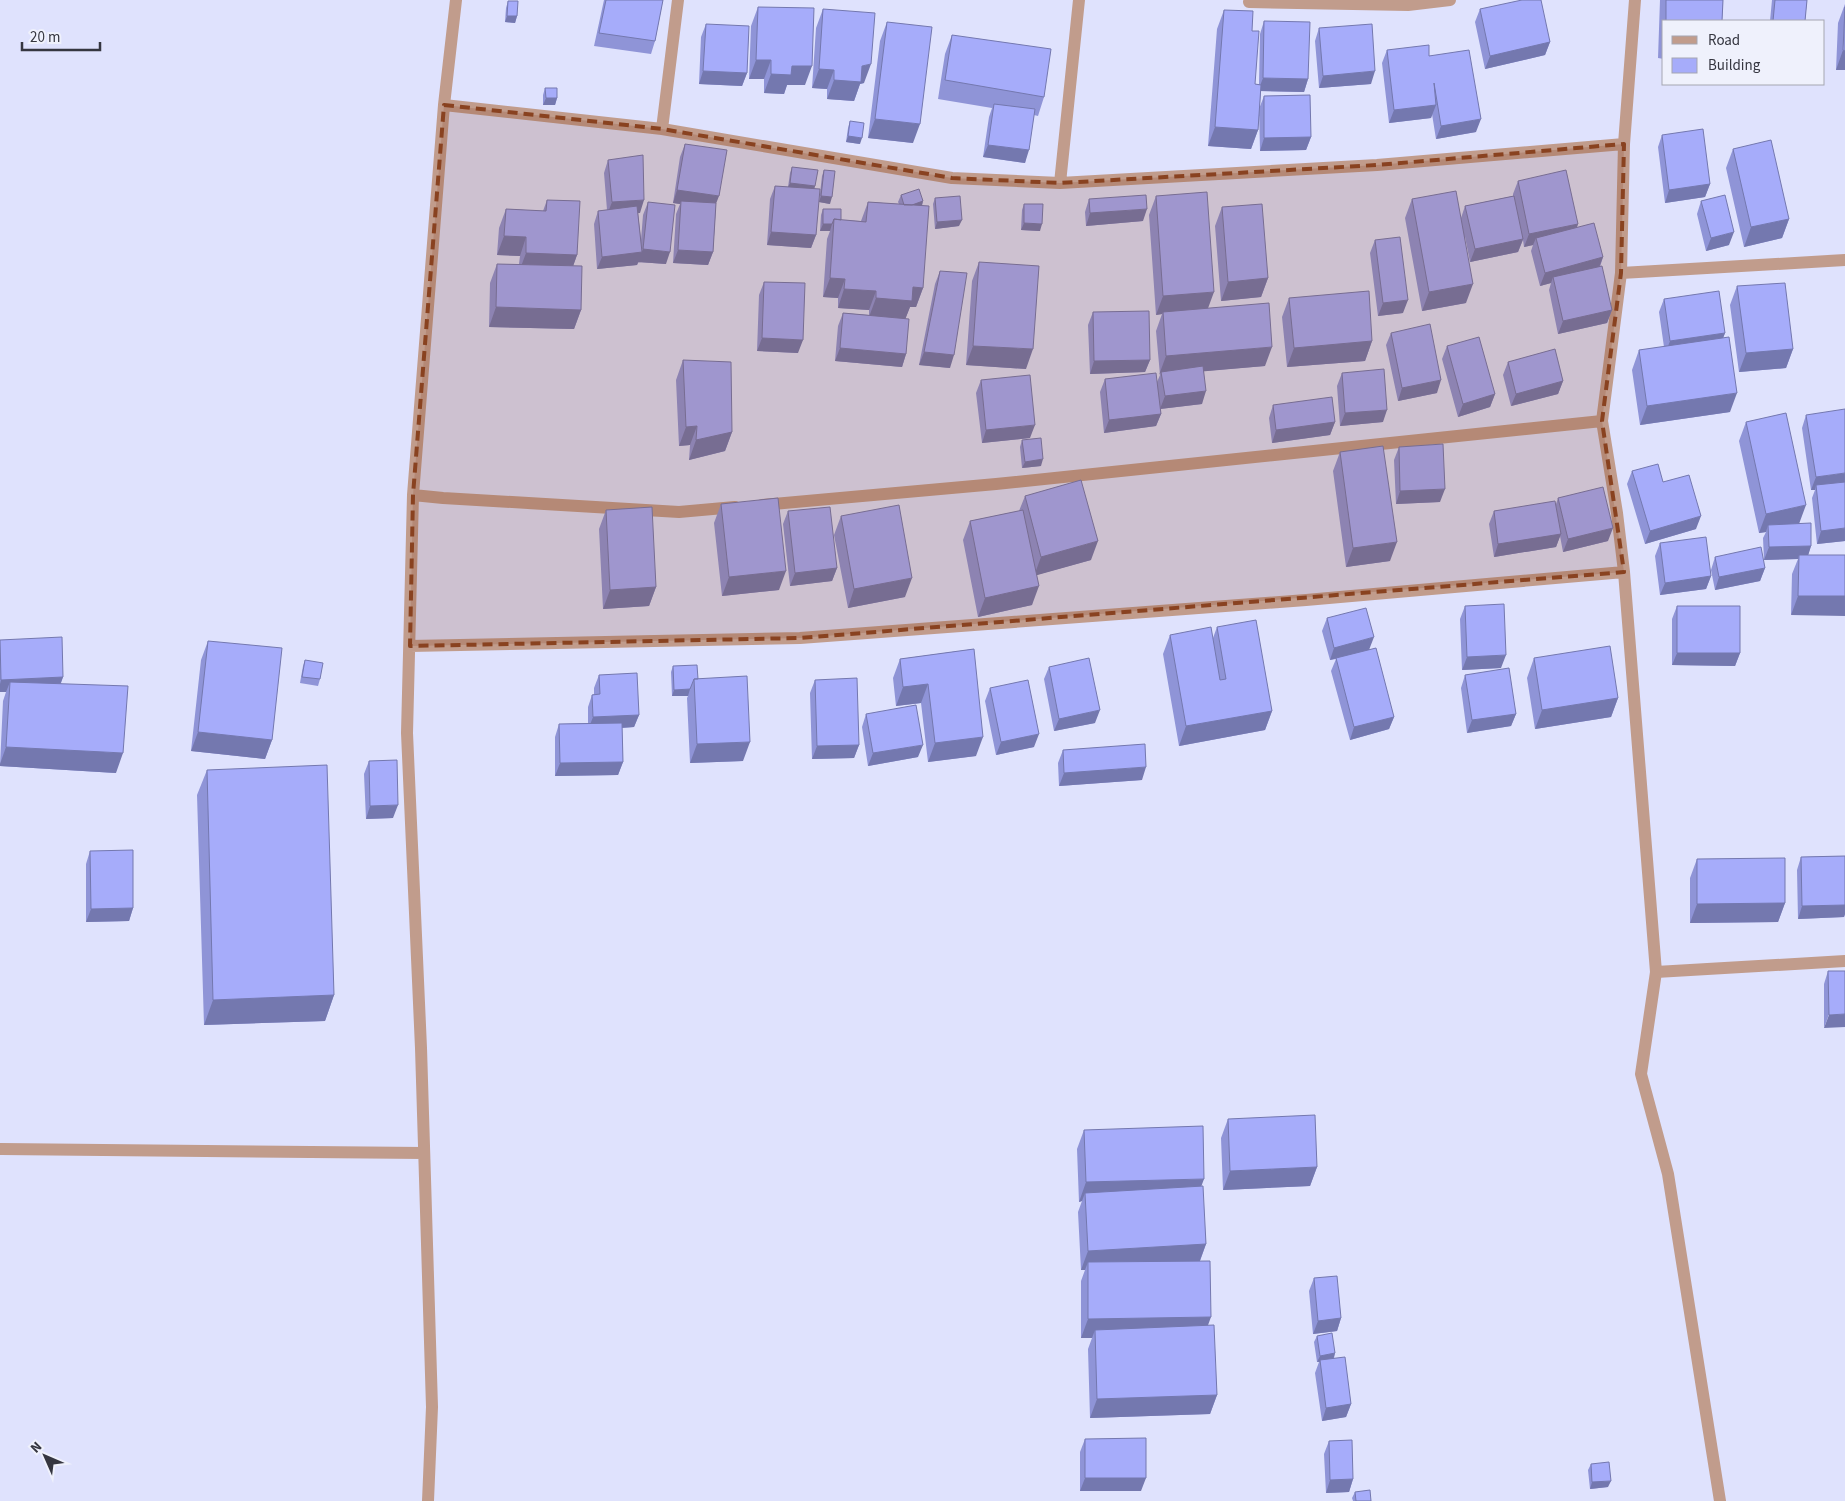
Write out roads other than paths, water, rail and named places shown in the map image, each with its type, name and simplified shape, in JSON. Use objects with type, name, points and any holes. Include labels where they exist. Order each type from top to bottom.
[{"type":"street","points":[[428,1501],[432,1407],[407,733],[413,495],[444,105],[456,0]]},
{"type":"street","points":[[662,129],[678,0]]},
{"type":"street","points":[[1060,183],[1079,0]]},
{"type":"street","points":[[1249,2],[1408,5],[1450,0]]},
{"type":"street","points":[[1635,0],[1624,144],[1621,273],[1602,421],[1617,513],[1624,572],[1656,972],[1641,1074],[1668,1174],[1720,1501]]},
{"type":"street","points":[[444,105],[662,129],[952,178],[1060,183],[1377,165],[1624,144]]},
{"type":"street","points":[[1621,273],[1845,260]]},
{"type":"street","points":[[413,495],[680,512],[996,484],[1602,421]]},
{"type":"street","points":[[410,646],[800,638],[1306,600],[1624,572]]},
{"type":"street","points":[[1656,972],[1845,961]]},
{"type":"street","points":[[1,1149],[424,1153]]}]
